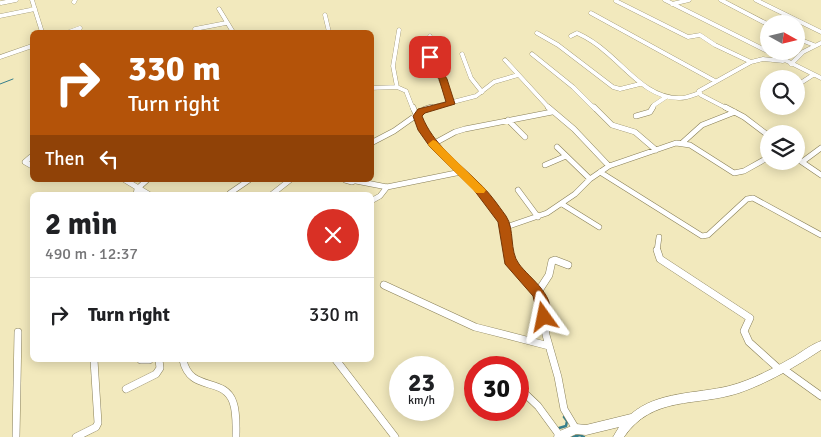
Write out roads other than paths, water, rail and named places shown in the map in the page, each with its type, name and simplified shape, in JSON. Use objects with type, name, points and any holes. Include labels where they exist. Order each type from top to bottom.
[{"type":"street","points":[[1,3],[16,0]]},
{"type":"street","points":[[32,0],[41,30]]},
{"type":"street","points":[[665,0],[761,47],[783,61]]},
{"type":"street","points":[[672,4],[689,0]]},
{"type":"street","points":[[721,0],[760,20]]},
{"type":"street","points":[[756,0],[821,32]]},
{"type":"street","points":[[616,1],[688,37],[700,35],[715,45],[751,62]]},
{"type":"street","points":[[0,16],[35,9]]},
{"type":"street","points":[[220,9],[230,30]]},
{"type":"street","points":[[591,13],[622,27],[683,66],[715,81]]},
{"type":"street","points":[[325,15],[329,30]]},
{"type":"street","points":[[195,29],[226,23]]},
{"type":"street","points":[[74,30],[80,28]]},
{"type":"street","points":[[397,87],[393,66],[399,30]]},
{"type":"street","points":[[537,33],[558,45],[613,87],[620,89],[640,84]]},
{"type":"street","points":[[571,36],[579,34],[604,50],[640,84],[666,97],[694,96],[699,93],[700,89],[751,62],[763,59],[783,61],[821,78]]},
{"type":"street","points":[[430,36],[430,57],[443,79],[451,104]]},
{"type":"street","points":[[805,42],[814,45]]},
{"type":"street","points":[[792,64],[798,56],[821,42]]},
{"type":"street","points":[[0,56],[30,47]]},
{"type":"street","points":[[462,54],[471,78],[482,92]]},
{"type":"street","points":[[532,54],[573,87],[612,125],[635,132],[656,150]]},
{"type":"street","points":[[505,60],[552,112],[574,130],[609,166]]},
{"type":"street","points":[[374,141],[417,116],[425,109],[451,104],[476,96],[494,82],[518,75]]},
{"type":"street","points":[[805,80],[813,75]]},
{"type":"street","points":[[374,88],[397,87],[406,91],[422,130],[433,144],[482,193],[503,221],[506,227],[511,264],[538,292],[542,299],[549,346],[558,377],[564,409],[584,432]]},
{"type":"street","points":[[699,93],[735,112],[760,130]]},
{"type":"street","points":[[636,116],[650,112],[654,105],[666,97]]},
{"type":"street","points":[[433,144],[455,132],[552,112]]},
{"type":"street","points":[[506,227],[538,217],[562,204],[576,194],[590,179],[609,166],[682,143],[702,125],[735,112]]},
{"type":"street","points":[[508,120],[525,136]]},
{"type":"street","points":[[682,143],[690,145],[734,173],[752,168],[760,162]]},
{"type":"street","points":[[557,147],[590,179]]},
{"type":"street","points":[[805,160],[821,148]]},
{"type":"street","points":[[545,165],[566,156]]},
{"type":"street","points":[[805,164],[821,175]]},
{"type":"street","points":[[362,182],[387,187],[461,172]]},
{"type":"street","points":[[600,172],[702,236],[708,235],[747,199],[753,198],[821,235]]},
{"type":"street","points":[[127,182],[136,192],[145,182]]},
{"type":"street","points":[[231,192],[245,182]]},
{"type":"street","points":[[275,192],[287,182]]},
{"type":"street","points":[[374,199],[385,191],[387,187]]},
{"type":"street","points":[[518,190],[538,217]]},
{"type":"street","points":[[562,204],[599,227]]},
{"type":"street","points":[[658,237],[657,252],[660,259],[750,318],[744,331],[749,342],[781,368],[821,396]]},
{"type":"street","points":[[538,292],[548,275],[552,261],[555,260],[568,265]]},
{"type":"street","points":[[384,285],[474,327],[549,346]]},
{"type":"street","points":[[16,437],[18,332]]},
{"type":"street","points":[[618,437],[632,419],[649,406],[672,400],[729,391],[754,382],[821,345]]},
{"type":"street","points":[[76,437],[96,427],[98,423],[94,362]]},
{"type":"street","points":[[126,389],[156,374],[160,368],[160,362]]},
{"type":"street","points":[[184,362],[185,369],[190,377],[219,386],[229,392],[236,413],[236,437]]},
{"type":"street","points":[[338,362],[395,437]]},
{"type":"street","points":[[529,397],[538,406],[559,437],[632,419]]},
{"type":"waterway","points":[[0,84],[13,79]]},
{"type":"waterway","points":[[559,428],[566,426],[567,421],[564,417]]},
{"type":"waterway","points":[[573,437],[580,435],[584,437]]}]
